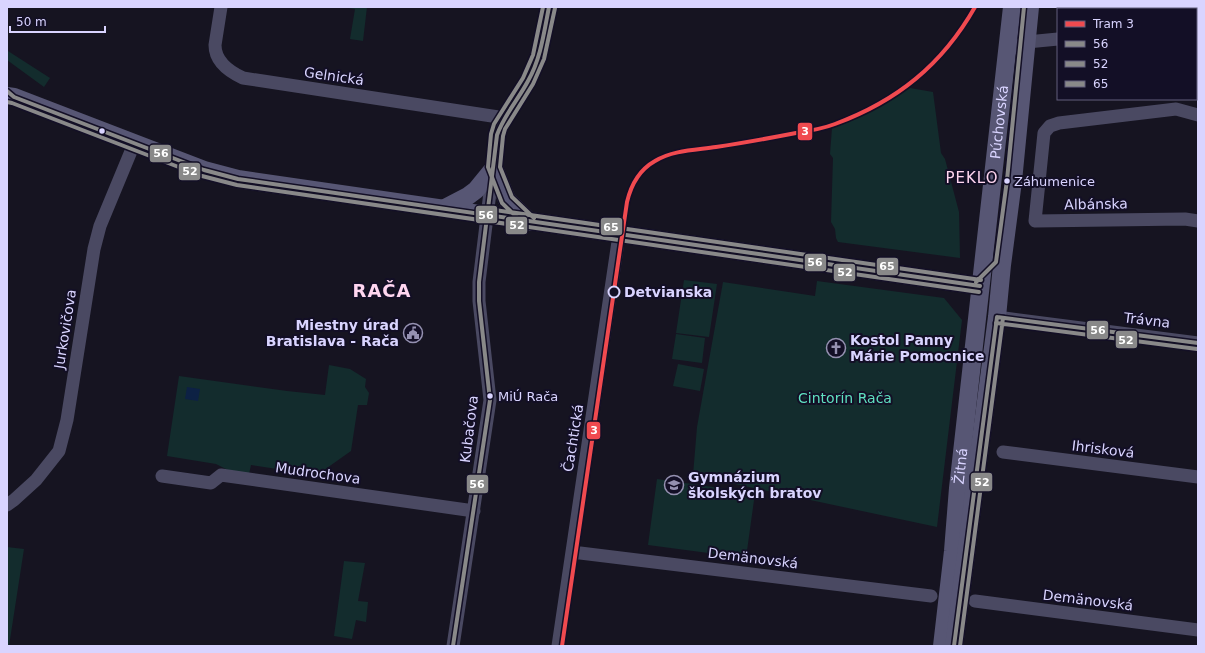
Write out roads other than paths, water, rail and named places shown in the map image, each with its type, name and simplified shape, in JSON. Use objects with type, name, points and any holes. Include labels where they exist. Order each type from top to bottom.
[{"type":"main road","name":"Púchovská","points":[[980,286],[1012,7]]},
{"type":"main road","name":"Púchovská","points":[[997,316],[1013,181],[1030,7]]},
{"type":"main road","points":[[9,95],[204,170],[238,179],[980,286]]},
{"type":"main road","points":[[443,209],[468,196],[476,190],[494,168],[507,200],[530,222]]},
{"type":"main road","points":[[980,286],[1002,265]]},
{"type":"main road","points":[[980,286],[997,316]]},
{"type":"main road","name":"Žitná","points":[[942,646],[980,286]]},
{"type":"main road","name":"Žitná","points":[[954,646],[997,316]]},
{"type":"street","name":"Gelnická","points":[[221,7],[215,45],[216,52],[223,65],[243,78],[505,118]]},
{"type":"street","name":"Kubačova","points":[[453,646],[490,400],[479,291],[497,135],[500,126],[528,81],[539,57],[549,7]]},
{"type":"street","points":[[1007,51],[1026,42],[1057,39]]},
{"type":"street","name":"Albánska","points":[[1198,114],[1176,109],[1058,123],[1050,126],[1044,133],[1035,221],[1185,219],[1198,221]]},
{"type":"street","name":"Jurkovičova","points":[[7,505],[36,480],[59,451],[67,420],[94,249],[100,226],[134,144]]},
{"type":"street","name":"Čachtická","points":[[558,646],[619,235]]},
{"type":"street","name":"Trávna","points":[[997,316],[1198,342]]},
{"type":"street","name":"Ihrisková","points":[[1003,452],[1198,477]]},
{"type":"street","name":"Mudrochova","points":[[162,476],[211,483],[221,475],[474,511]]},
{"type":"street","name":"Demänovská","points":[[572,552],[931,596]]},
{"type":"street","name":"Demänovská","points":[[975,601],[1198,630]]},
{"type":"water","points":[[187,387],[200,389],[198,401],[185,399]]},
{"type":"tram line","name":"3","points":[[562,646],[627,202],[636,178],[649,165],[662,157],[669,155],[685,151],[736,144],[820,129],[857,115],[898,92],[916,79],[948,47],[975,7]]},
{"type":"place","name":"Záhumenice","points":[[1007,181]]},
{"type":"place","name":"Detvianska","points":[[614,292]]},
{"type":"place","name":"Miestny úrad Bratislava - Rača","points":[[413,333]]},
{"type":"place","name":"Kostol Panny Márie Pomocnice","points":[[836,348]]},
{"type":"place","name":"MiÚ Rača","points":[[490,396]]},
{"type":"place","name":"Gymnázium školských bratov","points":[[674,485]]},
{"type":"district","name":"PEKLO","points":[[972,178]]},
{"type":"district","name":"RAČA","points":[[382,290]]},
{"type":"park label","name":"Cintorín Rača","points":[[845,398]]}]
